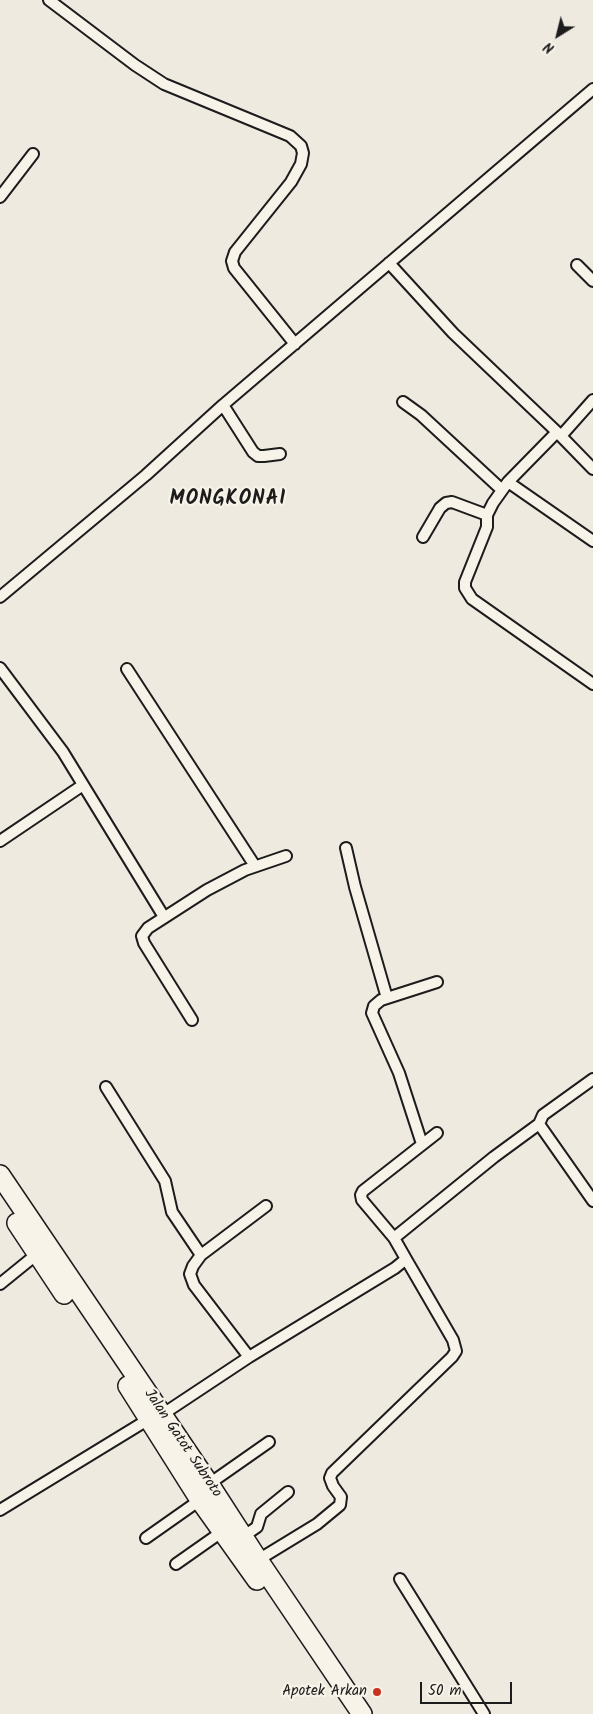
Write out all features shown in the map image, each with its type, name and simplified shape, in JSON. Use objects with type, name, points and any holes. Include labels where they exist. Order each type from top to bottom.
[{"type":"highway","name":"Jalan Gatot Subroto","points":[[0,1175],[154,1418],[205,1492],[244,1536],[308,1644],[346,1714]]},
{"type":"highway","name":"Jalan Gatot Subroto","points":[[0,1198],[140,1403],[154,1418]]},
{"type":"highway","name":"Jalan Gatot Subroto","points":[[205,1492],[223,1532],[362,1714]]},
{"type":"street","points":[[50,0],[135,65],[164,84],[290,136],[301,146],[303,153],[301,164],[291,182],[235,252],[232,261],[234,268],[295,344]]},
{"type":"street","points":[[0,597],[146,475],[223,405],[593,89]]},
{"type":"street","points":[[0,197],[32,154]]},
{"type":"street","points":[[389,263],[454,333],[593,468]]},
{"type":"street","points":[[577,265],[593,281]]},
{"type":"street","points":[[593,400],[505,486],[487,515],[486,527],[464,582],[467,593],[472,598],[593,684]]},
{"type":"street","points":[[403,402],[505,486],[593,541]]},
{"type":"street","points":[[223,405],[253,452],[258,456],[280,454]]},
{"type":"street","points":[[424,537],[440,508],[446,503],[452,502],[487,515]]},
{"type":"street","points":[[0,668],[63,752],[164,917]]},
{"type":"street","points":[[126,669],[255,866]]},
{"type":"street","points":[[0,841],[83,785]]},
{"type":"street","points":[[346,848],[355,887],[387,998]]},
{"type":"street","points":[[192,1020],[144,943],[142,936],[148,928],[207,890],[255,866],[286,856]]},
{"type":"street","points":[[422,1144],[399,1073],[372,1013],[374,1006],[382,1000],[437,982]]},
{"type":"street","points":[[394,1238],[539,1124],[543,1115],[593,1079]]},
{"type":"street","points":[[106,1087],[165,1181],[172,1212],[201,1255]]},
{"type":"street","points":[[539,1124],[593,1202]]},
{"type":"street","points":[[258,1560],[317,1524],[336,1510],[340,1505],[341,1497],[331,1482],[332,1473],[446,1364],[456,1350],[453,1340],[394,1238],[362,1200],[361,1195],[363,1191],[437,1133]]},
{"type":"street","points":[[249,1357],[191,1281],[190,1274],[192,1266],[201,1255],[266,1206]]},
{"type":"street","points":[[0,1284],[37,1254]]},
{"type":"street","points":[[0,1510],[154,1418],[249,1357],[395,1268],[406,1259]]},
{"type":"street","points":[[146,1538],[269,1442]]},
{"type":"street","points":[[244,1536],[259,1525],[261,1514],[288,1492]]},
{"type":"street","points":[[176,1564],[223,1532]]},
{"type":"street","points":[[400,1579],[484,1714]]},
{"type":"place","name":"Apotek Arkan","points":[[377,1692]]},
{"type":"district","name":"MONGKONAI","points":[[228,501]]}]
